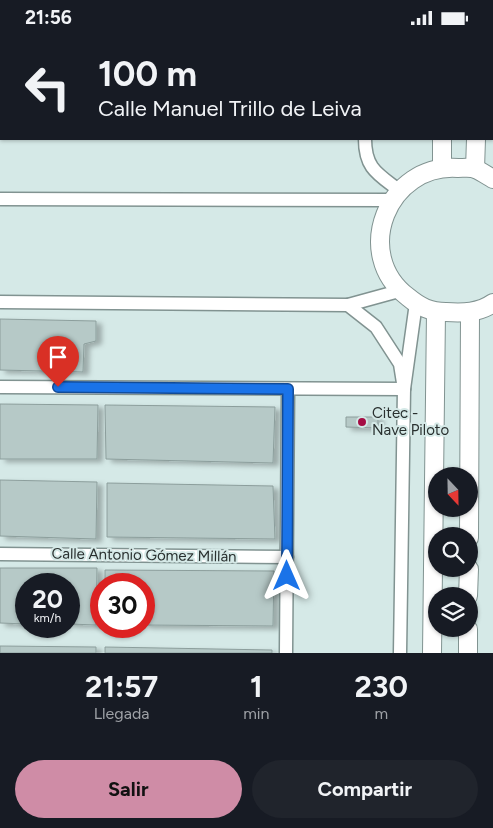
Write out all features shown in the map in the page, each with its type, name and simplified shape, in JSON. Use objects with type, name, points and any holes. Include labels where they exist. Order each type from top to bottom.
[{"type":"main road","points":[[442,140],[442,167]]},
{"type":"main road","points":[[475,169],[476,140]]},
{"type":"main road","points":[[493,179],[475,169],[442,167],[412,179],[395,196],[381,224],[379,246],[386,271],[399,291],[416,303],[436,312],[470,313],[493,303]]},
{"type":"main road","points":[[432,653],[436,312]]},
{"type":"main road","points":[[469,527],[470,313]]},
{"type":"main road","points":[[468,637],[468,653]]},
{"type":"street","points":[[365,140],[365,153],[369,165],[395,196]]},
{"type":"street","points":[[0,199],[395,196]]},
{"type":"street","points":[[0,302],[348,305],[399,291]]},
{"type":"street","points":[[400,653],[404,389],[416,303]]},
{"type":"street","points":[[348,305],[376,327],[400,364],[404,389]]},
{"type":"street","points":[[0,387],[404,389]]},
{"type":"street","points":[[286,653],[288,389]]},
{"type":"street","name":"Calle Antonio Gómez Millán","points":[[0,554],[287,557]]},
{"type":"building","points":[[0,319],[96,321],[96,341],[84,344],[83,372],[0,370]]},
{"type":"building","points":[[0,404],[98,405],[97,459],[0,459]]},
{"type":"building","points":[[105,405],[275,407],[273,463],[106,459]]},
{"type":"building","name":"Citec - Nave Piloto","points":[[346,417],[378,417],[378,428],[346,427]]},
{"type":"building","points":[[0,480],[97,482],[96,539],[0,536]]},
{"type":"building","points":[[107,483],[273,486],[275,539],[107,537]]},
{"type":"building","points":[[0,568],[97,568],[97,573],[90,573],[90,625],[80,624],[80,573],[15,573],[15,624],[0,623]]},
{"type":"building","points":[[105,570],[274,571],[273,626],[155,625],[155,573],[105,573]]},
{"type":"building","points":[[0,646],[96,647],[96,653],[0,653]]},
{"type":"building","points":[[105,647],[272,650],[272,653],[105,653]]},
{"type":"place","name":"Citec - Nave Piloto","points":[[362,422]]},
{"type":"route","points":[[58,387],[288,389],[287,576]]}]
